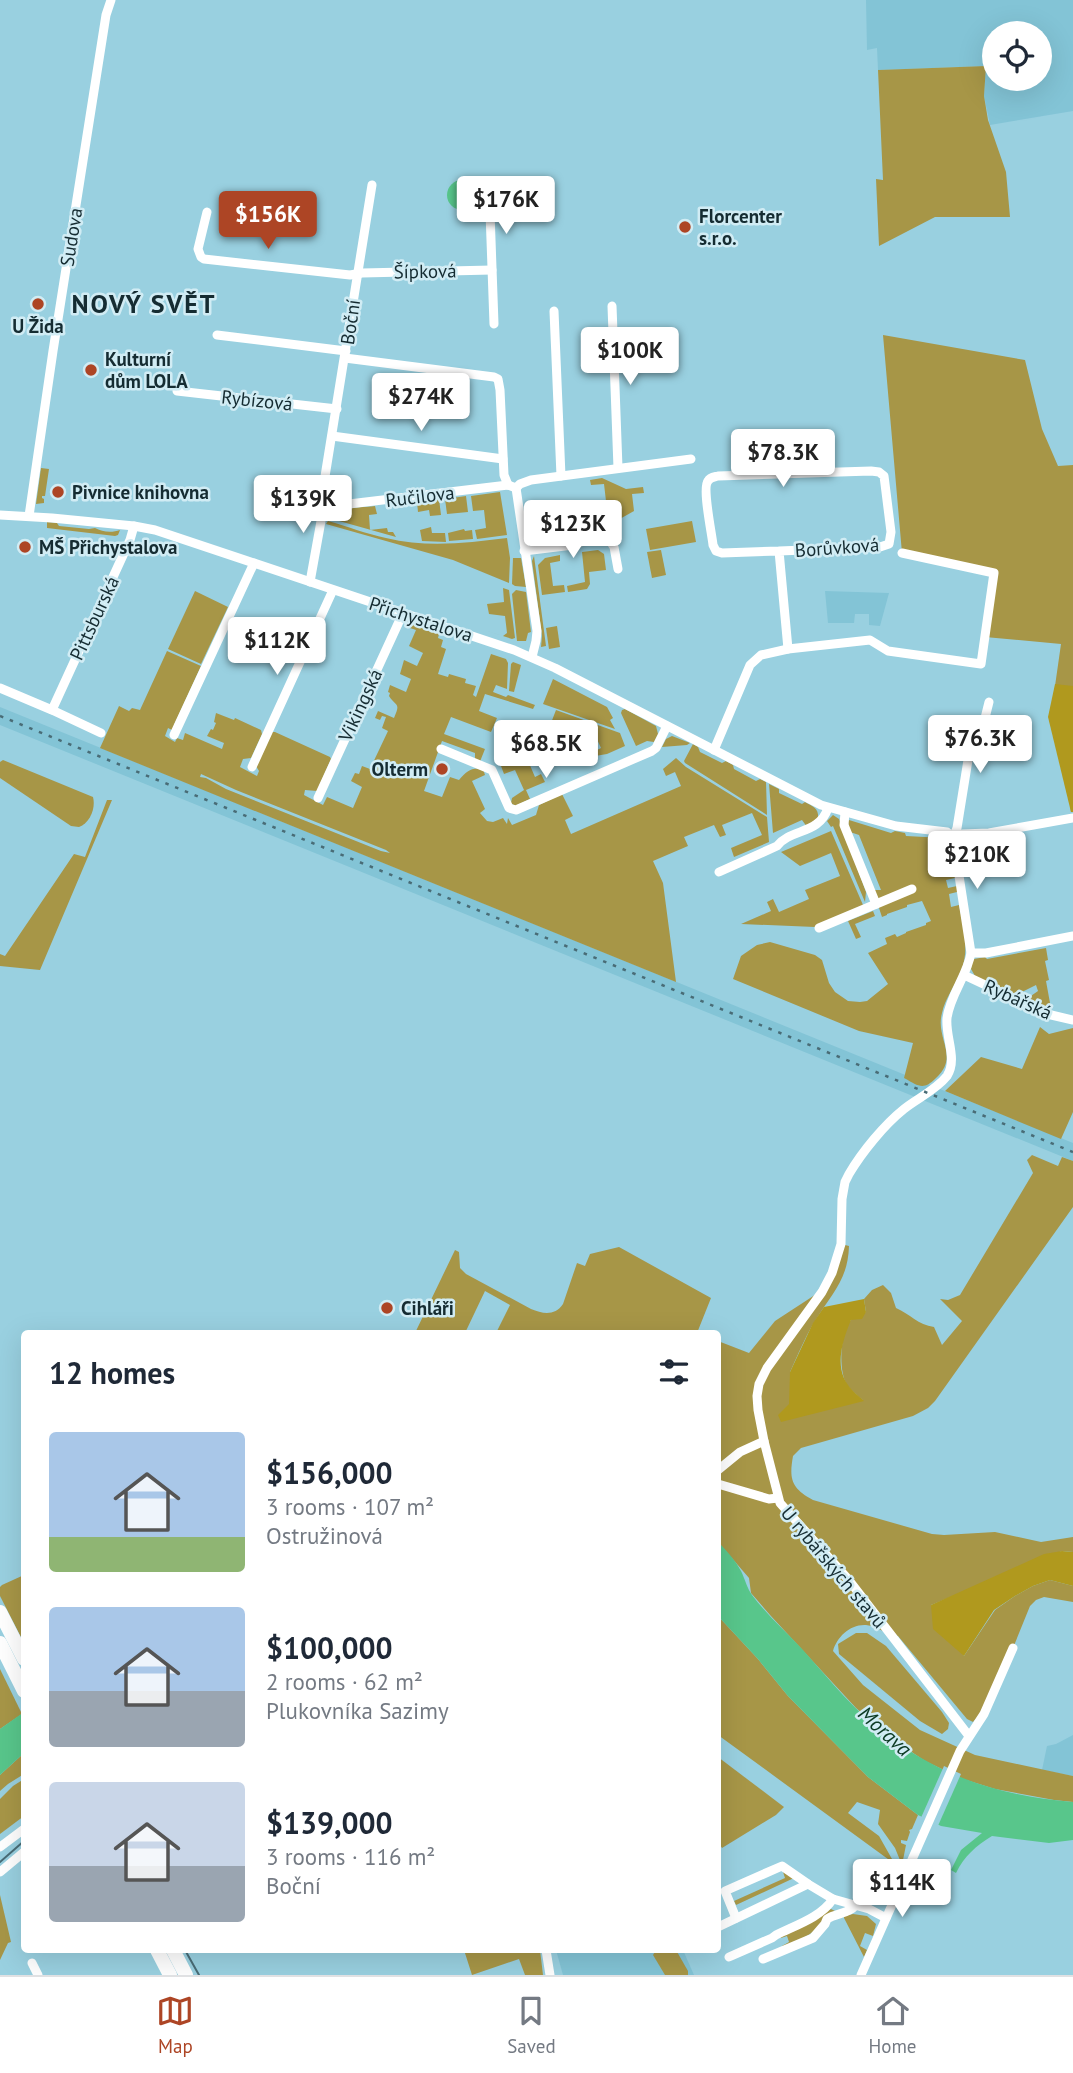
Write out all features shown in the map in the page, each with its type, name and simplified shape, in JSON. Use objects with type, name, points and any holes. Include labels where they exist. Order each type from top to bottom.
[{"type":"main road","points":[[0,1612],[21,1653]]},
{"type":"main road","points":[[0,1643],[21,1685]]},
{"type":"main road","points":[[159,1953],[170,1975]]},
{"type":"main road","points":[[175,1953],[186,1975]]},
{"type":"street","name":"Sudova","points":[[29,516],[106,15],[111,0]]},
{"type":"street","name":"Boční","points":[[310,582],[372,186]]},
{"type":"street","name":"Šípková","points":[[207,212],[198,249],[204,259],[351,275],[492,270]]},
{"type":"street","points":[[490,212],[494,324]]},
{"type":"street","points":[[612,306],[618,468]]},
{"type":"street","points":[[555,311],[561,476]]},
{"type":"street","points":[[218,335],[498,379],[504,475],[512,486],[537,631],[532,657]]},
{"type":"street","name":"Rybízová","points":[[177,391],[337,409]]},
{"type":"street","points":[[332,436],[503,459]]},
{"type":"street","name":"Ručilova","points":[[323,510],[512,486],[531,480],[691,458]]},
{"type":"street","name":"Borůvková","points":[[861,471],[876,471],[884,475],[891,532],[889,544],[880,547],[779,551],[716,551],[706,494],[706,485],[710,479],[718,476],[861,471]]},
{"type":"street","name":"Přichystalova","points":[[0,515],[134,526],[160,531],[532,657],[828,808],[845,813],[901,827],[947,832],[953,837],[962,834],[989,834],[1073,818]]},
{"type":"street","name":"Pittsburská","points":[[52,710],[130,541],[134,526]]},
{"type":"street","points":[[524,551],[603,538],[610,541],[614,547],[618,569]]},
{"type":"street","name":"Borůvková","points":[[779,551],[788,649]]},
{"type":"street","points":[[714,750],[754,659],[761,655],[788,649],[870,640],[888,651],[981,664],[994,573],[902,553]]},
{"type":"street","points":[[174,736],[254,563]]},
{"type":"street","points":[[252,767],[333,590]]},
{"type":"street","name":"Vikingská","points":[[318,798],[403,613]]},
{"type":"street","points":[[0,688],[101,733]]},
{"type":"street","points":[[953,837],[957,828],[968,760],[984,722],[989,702]]},
{"type":"street","points":[[441,749],[492,771],[509,808],[516,810],[652,751],[667,726]]},
{"type":"street","points":[[719,872],[811,828],[825,816],[828,808]]},
{"type":"street","points":[[845,813],[844,825],[876,904]]},
{"type":"street","name":"Rybářská","points":[[953,837],[971,953]]},
{"type":"street","points":[[819,928],[912,889]]},
{"type":"street","points":[[971,953],[986,953],[1073,936]]},
{"type":"street","name":"U rybářských stavů","points":[[969,1736],[848,1579],[778,1499],[764,1441],[757,1396],[759,1384],[767,1368],[822,1292],[832,1273],[841,1244],[845,1182],[859,1160],[898,1114],[937,1086],[947,1075],[952,1059],[947,1036],[947,1017],[971,953]]},
{"type":"street","name":"Rybářská","points":[[964,975],[1047,1014],[1073,1020]]},
{"type":"street","points":[[721,1467],[740,1451],[764,1441]]},
{"type":"street","name":"U rybářských stavů","points":[[721,1485],[769,1499],[778,1499]]},
{"type":"street","points":[[861,1975],[960,1751],[984,1714],[1013,1648]]},
{"type":"street","points":[[0,1847],[21,1831]]},
{"type":"street","points":[[0,1872],[21,1854]]},
{"type":"street","points":[[736,1919],[725,1891],[782,1866],[831,1902],[869,1909],[886,1918]]},
{"type":"street","points":[[721,1926],[808,1884]]},
{"type":"street","points":[[729,1957],[809,1919],[831,1902]]},
{"type":"street","points":[[762,1959],[813,1938],[827,1919],[850,1911],[855,1906]]},
{"type":"street","points":[[776,1935],[782,1950]]},
{"type":"street","points":[[546,1953],[550,1975]]},
{"type":"street","points":[[32,1962],[38,1975]]},
{"type":"shaded area","points":[[866,0],[1073,0],[1073,111],[990,125],[984,91],[1052,91],[1052,21],[982,21],[982,66],[878,70],[877,48],[867,50]]},
{"type":"shaded area","points":[[982,66],[982,91],[984,91],[988,120],[1006,172],[1010,217],[935,217],[879,246],[876,179],[883,180],[878,70]]},
{"type":"shaded area","points":[[462,180],[473,184],[477,195],[473,206],[462,210],[451,206],[447,195],[451,184]]},
{"type":"shaded area","points":[[883,335],[1025,360],[1042,429],[1058,466],[1073,465],[1073,812],[1055,686],[1061,644],[985,637],[994,573],[902,553]]},
{"type":"shaded area","points":[[41,468],[49,469],[45,496],[42,496],[44,503],[36,504]]},
{"type":"shaded area","points":[[602,478],[626,489],[643,487],[644,493],[632,494],[634,511],[618,520],[596,511],[594,502],[606,501],[604,484],[591,485],[590,480]]},
{"type":"shaded area","points":[[500,492],[507,535],[477,539],[475,530],[486,528],[484,510],[473,511],[471,496]]},
{"type":"shaded area","points":[[466,496],[468,512],[447,514],[445,499]]},
{"type":"shaded area","points":[[439,499],[441,515],[430,516],[429,510],[418,512],[417,502]]},
{"type":"shaded area","points":[[375,506],[377,514],[369,515],[370,530],[332,519],[345,510]]},
{"type":"shaded area","points":[[328,521],[379,536],[417,543],[462,543],[507,538],[510,558],[509,583],[453,560],[326,524]]},
{"type":"shaded area","points":[[692,521],[696,542],[650,550],[646,529]]},
{"type":"shaded area","points":[[47,522],[107,532],[120,530],[115,536],[47,528]]},
{"type":"shaded area","points":[[431,527],[432,533],[445,533],[446,542],[422,541],[420,530]]},
{"type":"shaded area","points":[[387,528],[388,532],[393,532],[396,537],[371,530]]},
{"type":"shaded area","points":[[472,530],[473,539],[449,541],[448,533]]},
{"type":"shaded area","points":[[598,550],[604,554],[606,570],[589,572],[590,584],[587,589],[568,592],[567,586],[585,582],[582,552]]},
{"type":"shaded area","points":[[661,550],[666,575],[652,578],[647,552]]},
{"type":"shaded area","points":[[560,555],[560,561],[550,563],[553,586],[564,585],[565,592],[542,595],[538,565],[545,558]]},
{"type":"shaded area","points":[[534,556],[546,646],[541,647],[542,636],[532,561]]},
{"type":"shaded area","points":[[513,558],[521,558],[526,587],[512,584]]},
{"type":"shaded area","points":[[503,588],[509,590],[515,638],[512,639],[484,630],[503,636],[507,633],[505,616],[489,614],[487,604],[504,602]]},
{"type":"shaded area","points":[[516,590],[526,592],[531,632],[528,633],[526,641],[517,641],[512,594]]},
{"type":"shaded area","points":[[195,591],[228,607],[201,664],[168,649]]},
{"type":"shaded area","points":[[825,591],[889,593],[880,626],[869,625],[869,614],[855,614],[854,623],[828,623]]},
{"type":"shaded area","points":[[405,621],[440,630],[438,638],[443,640],[441,647],[446,649],[438,674],[466,679],[465,683],[476,686],[473,695],[476,697],[491,654],[506,659],[508,663],[507,689],[496,685],[493,692],[535,705],[533,709],[485,694],[479,711],[497,718],[491,732],[451,717],[444,734],[485,749],[479,764],[475,760],[475,753],[442,741],[424,791],[442,797],[450,777],[459,780],[470,770],[483,769],[485,775],[472,781],[485,809],[480,813],[487,821],[503,818],[507,824],[508,818],[512,825],[536,815],[539,805],[562,794],[573,816],[565,820],[571,834],[681,786],[675,772],[666,776],[663,769],[676,758],[686,767],[767,817],[769,842],[734,857],[731,848],[762,835],[752,813],[722,825],[726,835],[720,837],[714,825],[684,837],[688,846],[653,861],[663,883],[676,982],[100,748],[119,706],[129,711],[132,708],[140,710],[167,651],[201,666],[174,725],[174,731],[168,728],[165,736],[175,742],[177,738],[183,740],[185,733],[222,749],[224,743],[207,736],[216,723],[216,713],[234,720],[235,718],[261,730],[262,734],[251,758],[243,759],[240,767],[257,776],[259,771],[256,766],[272,732],[275,732],[331,759],[317,791],[305,790],[304,795],[323,805],[327,797],[353,808],[362,787],[351,781],[355,773],[359,774],[362,766],[370,769],[388,731],[382,728],[386,717],[382,716],[380,720],[375,718],[378,711],[394,718],[397,705],[389,696],[390,685],[406,692],[411,679],[400,674],[404,660],[417,666],[423,653],[409,646],[416,630],[410,628],[411,624]],"holes":[[[201,774],[386,850],[390,853],[226,789],[200,777]]]},
{"type":"shaded area","points":[[557,626],[560,647],[549,649],[546,628]]},
{"type":"shaded area","points":[[513,662],[521,665],[514,692],[509,691]]},
{"type":"shaded area","points":[[553,679],[607,707],[615,729],[543,704]]},
{"type":"shaded area","points":[[1055,684],[1073,686],[1073,812],[1048,717]]},
{"type":"shaded area","points":[[0,707],[1073,1143],[1073,1161],[0,725]]},
{"type":"shaded area","points":[[625,709],[656,726],[658,734],[654,742],[647,741],[636,746],[621,713]]},
{"type":"shaded area","points":[[556,710],[620,733],[625,746],[595,756],[593,752],[601,748],[595,735],[529,763],[535,777],[541,774],[545,782],[526,790],[530,799],[515,806],[511,803],[512,798],[524,790],[515,770],[504,774],[501,760],[508,754],[517,752],[520,755],[523,751],[529,751],[536,733],[546,736]]},
{"type":"shaded area","points":[[672,736],[690,743],[662,747],[666,739]]},
{"type":"shaded area","points":[[693,744],[700,752],[722,763],[726,761],[733,765],[734,769],[756,781],[760,779],[766,782],[767,815],[685,763]]},
{"type":"shaded area","points":[[3,760],[93,797],[94,806],[89,819],[79,827],[71,826],[0,778],[0,762]]},
{"type":"shaded area","points":[[769,784],[779,789],[779,793],[812,806],[818,818],[807,827],[802,820],[773,833]]},
{"type":"shaded area","points":[[107,800],[112,800],[40,970],[0,966],[0,954],[5,956],[74,854],[85,857]]},
{"type":"shaded area","points":[[833,815],[839,819],[866,892],[865,902],[833,826],[827,821]]},
{"type":"shaded area","points":[[849,820],[891,833],[905,833],[906,836],[944,838],[950,843],[953,863],[944,865],[946,877],[955,876],[946,880],[948,888],[957,886],[957,892],[949,894],[951,907],[959,905],[965,957],[942,1013],[941,1031],[947,1055],[946,1062],[936,1078],[924,1086],[904,1078],[913,1043],[859,1031],[733,979],[741,956],[757,945],[770,942],[815,955],[822,960],[829,983],[835,992],[848,1001],[867,1001],[888,984],[868,953],[887,944],[885,938],[895,934],[897,937],[931,921],[922,901],[882,917],[873,890],[881,890],[859,835],[850,832]]},
{"type":"shaded area","points":[[831,831],[863,905],[815,927],[741,924],[771,911],[767,902],[773,899],[779,912],[809,899],[805,890],[840,876],[831,853],[800,866],[781,852]]},
{"type":"shaded area","points":[[873,911],[875,916],[855,924],[861,937],[856,939],[848,921]]},
{"type":"shaded area","points":[[1046,948],[1048,960],[1045,961],[1049,980],[1046,981],[1052,1014],[1027,1001],[1038,991],[1036,985],[1011,994],[975,976],[971,969],[974,959]]},
{"type":"shaded area","points":[[1040,1027],[1049,1034],[1073,1028],[1073,1112],[1061,1139],[945,1091],[981,1057],[1022,1069]]},
{"type":"shaded area","points":[[1032,1155],[1058,1166],[1062,1157],[1073,1161],[1073,1207],[935,1401],[913,1416],[801,1448],[793,1456],[791,1471],[796,1487],[813,1500],[932,1534],[995,1532],[1041,1542],[1073,1537],[1073,1552],[1062,1551],[931,1605],[964,1656],[995,1610],[1015,1596],[1050,1580],[1073,1586],[1073,1602],[1044,1597],[1030,1606],[1013,1648],[973,1722],[967,1719],[898,1636],[860,1625],[845,1632],[833,1651],[863,1685],[920,1730],[975,1755],[1073,1776],[1073,1802],[995,1789],[963,1779],[925,1761],[888,1736],[856,1708],[770,1615],[751,1593],[749,1578],[721,1545],[721,1342],[749,1353],[775,1321],[824,1289],[841,1244],[849,1246],[842,1277],[811,1327],[790,1372],[863,1400],[844,1379],[842,1352],[847,1326],[852,1319],[866,1312],[864,1299],[872,1290],[883,1285],[891,1293],[896,1308],[923,1324],[934,1327],[942,1345],[962,1321],[940,1299],[948,1300],[960,1295],[1033,1173],[1027,1160]]},
{"type":"shaded area","points":[[619,1247],[711,1298],[698,1330],[498,1330],[510,1305],[485,1291],[466,1330],[416,1330],[455,1250],[459,1252],[460,1268],[466,1274],[531,1309],[548,1313],[556,1311],[563,1304],[577,1263],[585,1266],[590,1254]]},
{"type":"shaded area","points":[[864,1299],[866,1312],[862,1319],[851,1320],[843,1344],[841,1370],[848,1385],[864,1401],[781,1422],[778,1415],[789,1404],[790,1372],[813,1323],[824,1307]]},
{"type":"shaded area","points":[[721,1545],[736,1563],[750,1592],[764,1610],[877,1728],[910,1752],[976,1783],[1023,1795],[1073,1802],[1073,1840],[1049,1843],[992,1836],[971,1852],[956,1873],[951,1870],[961,1850],[982,1833],[941,1826],[918,1815],[868,1777],[788,1696],[721,1619]]},
{"type":"shaded area","points":[[1073,1552],[1073,1586],[1050,1580],[1015,1596],[994,1610],[964,1656],[933,1629],[931,1605],[1044,1554]]},
{"type":"shaded area","points":[[21,1576],[21,1637],[0,1596],[2,1585]]},
{"type":"shaded area","points":[[721,1619],[788,1696],[868,1777],[918,1815],[909,1830],[907,1841],[901,1840],[901,1843],[906,1845],[902,1865],[895,1848],[878,1824],[880,1810],[857,1802],[848,1813],[879,1836],[892,1862],[721,1737]]},
{"type":"shaded area","points":[[856,1633],[867,1633],[886,1646],[942,1712],[949,1723],[948,1729],[942,1734],[920,1721],[839,1654],[838,1644]]},
{"type":"shaded area","points":[[0,1669],[21,1715],[0,1729]]},
{"type":"shaded area","points":[[21,1714],[21,1756],[0,1775],[0,1729]]},
{"type":"shaded area","points":[[1073,1735],[1073,1776],[1042,1770],[1047,1746]]},
{"type":"shaded area","points":[[21,1756],[21,1776],[0,1791],[0,1775]]},
{"type":"shaded area","points":[[721,1759],[784,1807],[776,1815],[722,1848]]},
{"type":"shaded area","points":[[21,1781],[21,1818],[0,1834],[0,1799]]},
{"type":"shaded area","points":[[783,1872],[794,1878],[736,1905],[734,1901],[785,1878]]},
{"type":"shaded area","points":[[0,1895],[11,1942],[0,1960]]},
{"type":"shaded area","points":[[831,1909],[835,1911],[812,1933],[782,1946],[789,1942],[787,1936],[780,1936]]},
{"type":"shaded area","points":[[853,1914],[867,1916],[876,1924],[873,1936],[865,1933],[860,1946],[867,1950],[864,1957],[844,1918]]},
{"type":"shaded area","points":[[465,1953],[540,1953],[543,1975],[525,1975],[519,1959],[472,1975]]},
{"type":"shaded area","points":[[557,1953],[684,1953],[694,1975],[563,1975]]},
{"type":"shaded area","points":[[678,1953],[688,1975],[665,1975],[653,1955]]},
{"type":"pier","points":[[944,1766],[961,1774],[937,1828],[920,1820]]},
{"type":"tram line","points":[[0,1862],[21,1844]]},
{"type":"tram line","points":[[187,1953],[199,1975]]},
{"type":"railway","points":[[0,716],[1073,1152]]},
{"type":"place","name":"Florcenter s.r.o.","points":[[685,227]]},
{"type":"place","name":"U Žida","points":[[38,304]]},
{"type":"place","name":"Kulturní dům LOLA","points":[[91,370]]},
{"type":"place","name":"Pivnice knihovna","points":[[58,492]]},
{"type":"place","name":"MŠ Přichystalova","points":[[25,547]]},
{"type":"place","name":"Olterm","points":[[442,769]]},
{"type":"place","name":"Cihláři","points":[[387,1308]]},
{"type":"district","name":"NOVÝ SVĚT","points":[[144,303]]},
{"type":"water label","name":"Morava","points":[[885,1731]]}]
